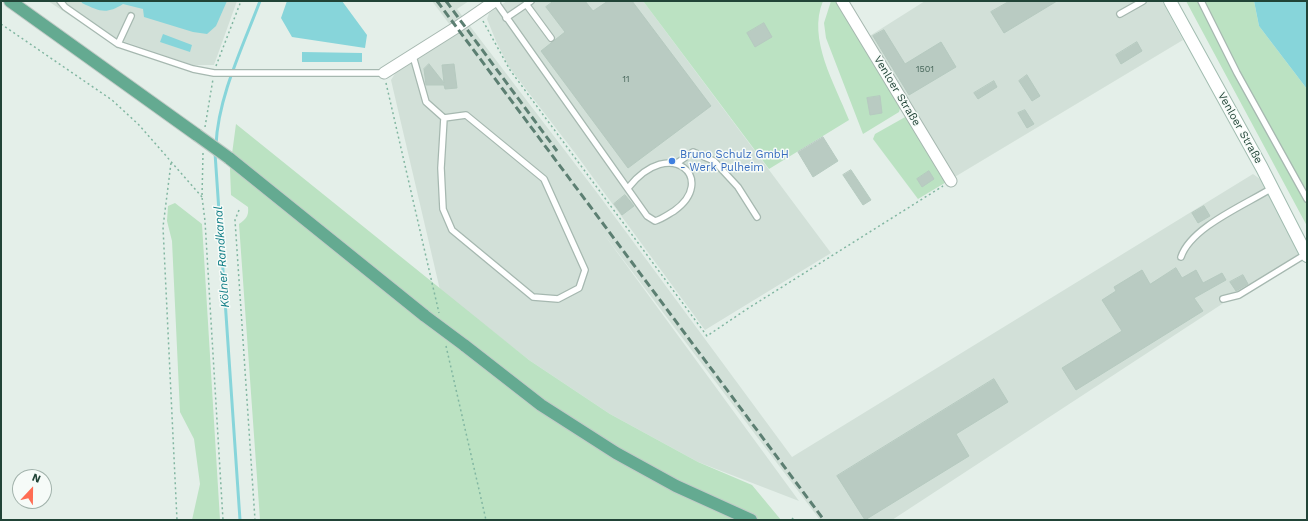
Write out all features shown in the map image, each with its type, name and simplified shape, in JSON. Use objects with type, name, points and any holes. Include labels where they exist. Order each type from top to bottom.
[{"type":"main road","points":[[10,1],[229,158],[425,316],[541,405],[616,453],[676,486],[750,520]]},
{"type":"main road","name":"Venloer Straße","points":[[1170,1],[1307,255]]},
{"type":"street","points":[[384,73],[413,56],[495,1]]},
{"type":"street","name":"Venloer Straße","points":[[842,1],[951,181]]},
{"type":"lane","points":[[60,1],[65,7],[118,44],[193,69],[214,73],[223,71],[384,73]]},
{"type":"lane","points":[[495,1],[506,18],[648,216],[655,221],[662,219],[684,204],[691,195],[691,178],[686,168],[677,163],[666,162],[653,166],[636,178],[628,188]]},
{"type":"lane","points":[[1120,14],[1143,1]]},
{"type":"lane","points":[[1201,1],[1237,73],[1307,200]]},
{"type":"lane","points":[[506,18],[529,3],[551,38]]},
{"type":"lane","points":[[118,44],[131,16]]},
{"type":"lane","points":[[413,56],[426,102],[444,118],[466,115],[544,179],[585,270],[580,288],[558,299],[533,297],[452,230],[443,209],[441,168],[444,118]]},
{"type":"lane","points":[[677,163],[693,152],[714,161],[738,187],[757,217]]},
{"type":"lane","points":[[1181,257],[1186,245],[1202,230],[1272,188]]},
{"type":"lane","points":[[1223,299],[1238,295],[1307,255]]},
{"type":"path","points":[[206,125],[214,73],[241,1]]},
{"type":"path","points":[[477,14],[486,24],[510,70],[707,336],[746,308],[951,181]]},
{"type":"path","points":[[1,24],[112,100],[139,125],[170,163],[202,197]]},
{"type":"path","points":[[384,73],[439,313]]},
{"type":"path","points":[[203,153],[202,197],[205,221],[223,520]]},
{"type":"path","points":[[170,163],[163,227],[177,520]]},
{"type":"path","points":[[240,210],[235,220],[255,520]]},
{"type":"path","points":[[446,344],[486,520]]},
{"type":"shaded area","points":[[48,1],[237,1],[214,65],[193,65],[93,31]]},
{"type":"shaded area","points":[[432,1],[469,1],[457,9],[598,194],[792,457],[1253,174],[1260,179],[1300,253],[892,520],[820,520],[603,233],[799,501],[698,462],[610,414],[529,360],[440,290],[391,80],[399,67],[456,33]]},
{"type":"shaded area","name":"Bruno Schulz GmbH - Werk Pulheim","points":[[507,1],[643,1],[831,253],[705,330],[575,153],[509,67],[487,19],[489,13]]},
{"type":"shaded area","points":[[925,1],[1162,1],[1183,40],[953,178],[868,37]]},
{"type":"green space","points":[[643,1],[823,1],[819,16],[818,31],[821,46],[830,77],[849,120],[769,169]]},
{"type":"green space","points":[[831,1],[837,1],[901,105],[899,112],[863,134],[826,38],[824,23]]},
{"type":"green space","points":[[1186,1],[1254,1],[1259,26],[1307,89],[1307,226]]},
{"type":"green space","points":[[907,116],[948,181],[918,199],[873,139],[875,134]]},
{"type":"green space","points":[[236,124],[529,360],[610,414],[698,462],[752,485],[781,520],[260,520],[239,224],[246,217],[248,207],[231,195],[230,169]]},
{"type":"green space","points":[[175,203],[202,224],[220,520],[192,520],[200,484],[194,439],[180,412],[172,241],[167,221],[168,206]]},
{"type":"water","points":[[81,1],[227,1],[216,26],[207,34],[193,32],[144,17],[143,9],[123,4],[112,10],[102,11],[88,6]]},
{"type":"water","points":[[287,1],[342,1],[367,35],[365,48],[292,37],[281,18]]},
{"type":"water","points":[[1254,1],[1307,1],[1307,89],[1259,26]]},
{"type":"water","points":[[163,34],[192,45],[190,52],[160,42]]},
{"type":"water","points":[[302,52],[362,53],[362,62],[302,62]]},
{"type":"building","points":[[554,1],[585,1],[593,11],[608,1],[632,1],[711,106],[628,168],[541,51],[565,32],[546,7]]},
{"type":"building","points":[[1010,1],[1057,1],[1004,33],[991,12]]},
{"type":"building","points":[[764,23],[772,37],[755,47],[747,33]]},
{"type":"building","points":[[884,30],[905,64],[941,42],[956,67],[909,95],[873,36]]},
{"type":"building","points":[[1137,42],[1142,51],[1121,64],[1116,55]]},
{"type":"building","points":[[429,64],[444,83],[442,65],[454,64],[457,88],[445,89],[444,85],[426,85],[424,69]]},
{"type":"building","points":[[1027,75],[1040,96],[1032,101],[1019,81]]},
{"type":"building","points":[[994,81],[997,87],[978,99],[974,93]]},
{"type":"building","points":[[880,96],[882,113],[870,115],[867,98]]},
{"type":"building","points":[[1025,110],[1034,124],[1027,128],[1018,113]]},
{"type":"building","points":[[823,137],[838,161],[813,177],[798,152]]},
{"type":"building","points":[[851,170],[871,200],[863,205],[843,175]]},
{"type":"building","points":[[929,171],[934,179],[922,187],[917,179]]},
{"type":"building","points":[[625,195],[634,206],[622,215],[614,204]]},
{"type":"building","points":[[1204,206],[1210,216],[1198,223],[1192,213]]},
{"type":"building","points":[[1176,268],[1182,278],[1196,270],[1203,283],[1222,273],[1226,280],[1194,298],[1203,311],[1076,390],[1062,368],[1122,331],[1102,300],[1116,291],[1114,287],[1142,270],[1150,284]]},
{"type":"building","points":[[1243,275],[1248,284],[1236,291],[1230,282]]},
{"type":"building","points":[[994,379],[1008,402],[956,434],[969,456],[865,520],[837,476]]},
{"type":"waterway","name":"Kölner Randkanal","points":[[216,145],[221,109],[226,90],[260,1]]},
{"type":"waterway","name":"Kölner Randkanal","points":[[215,153],[240,520]]},
{"type":"railway","points":[[437,1],[824,520]]},
{"type":"railway","points":[[446,1],[557,151]]},
{"type":"place","name":"Bruno Schulz GmbH - Werk Pulheim","points":[[672,161]]}]
